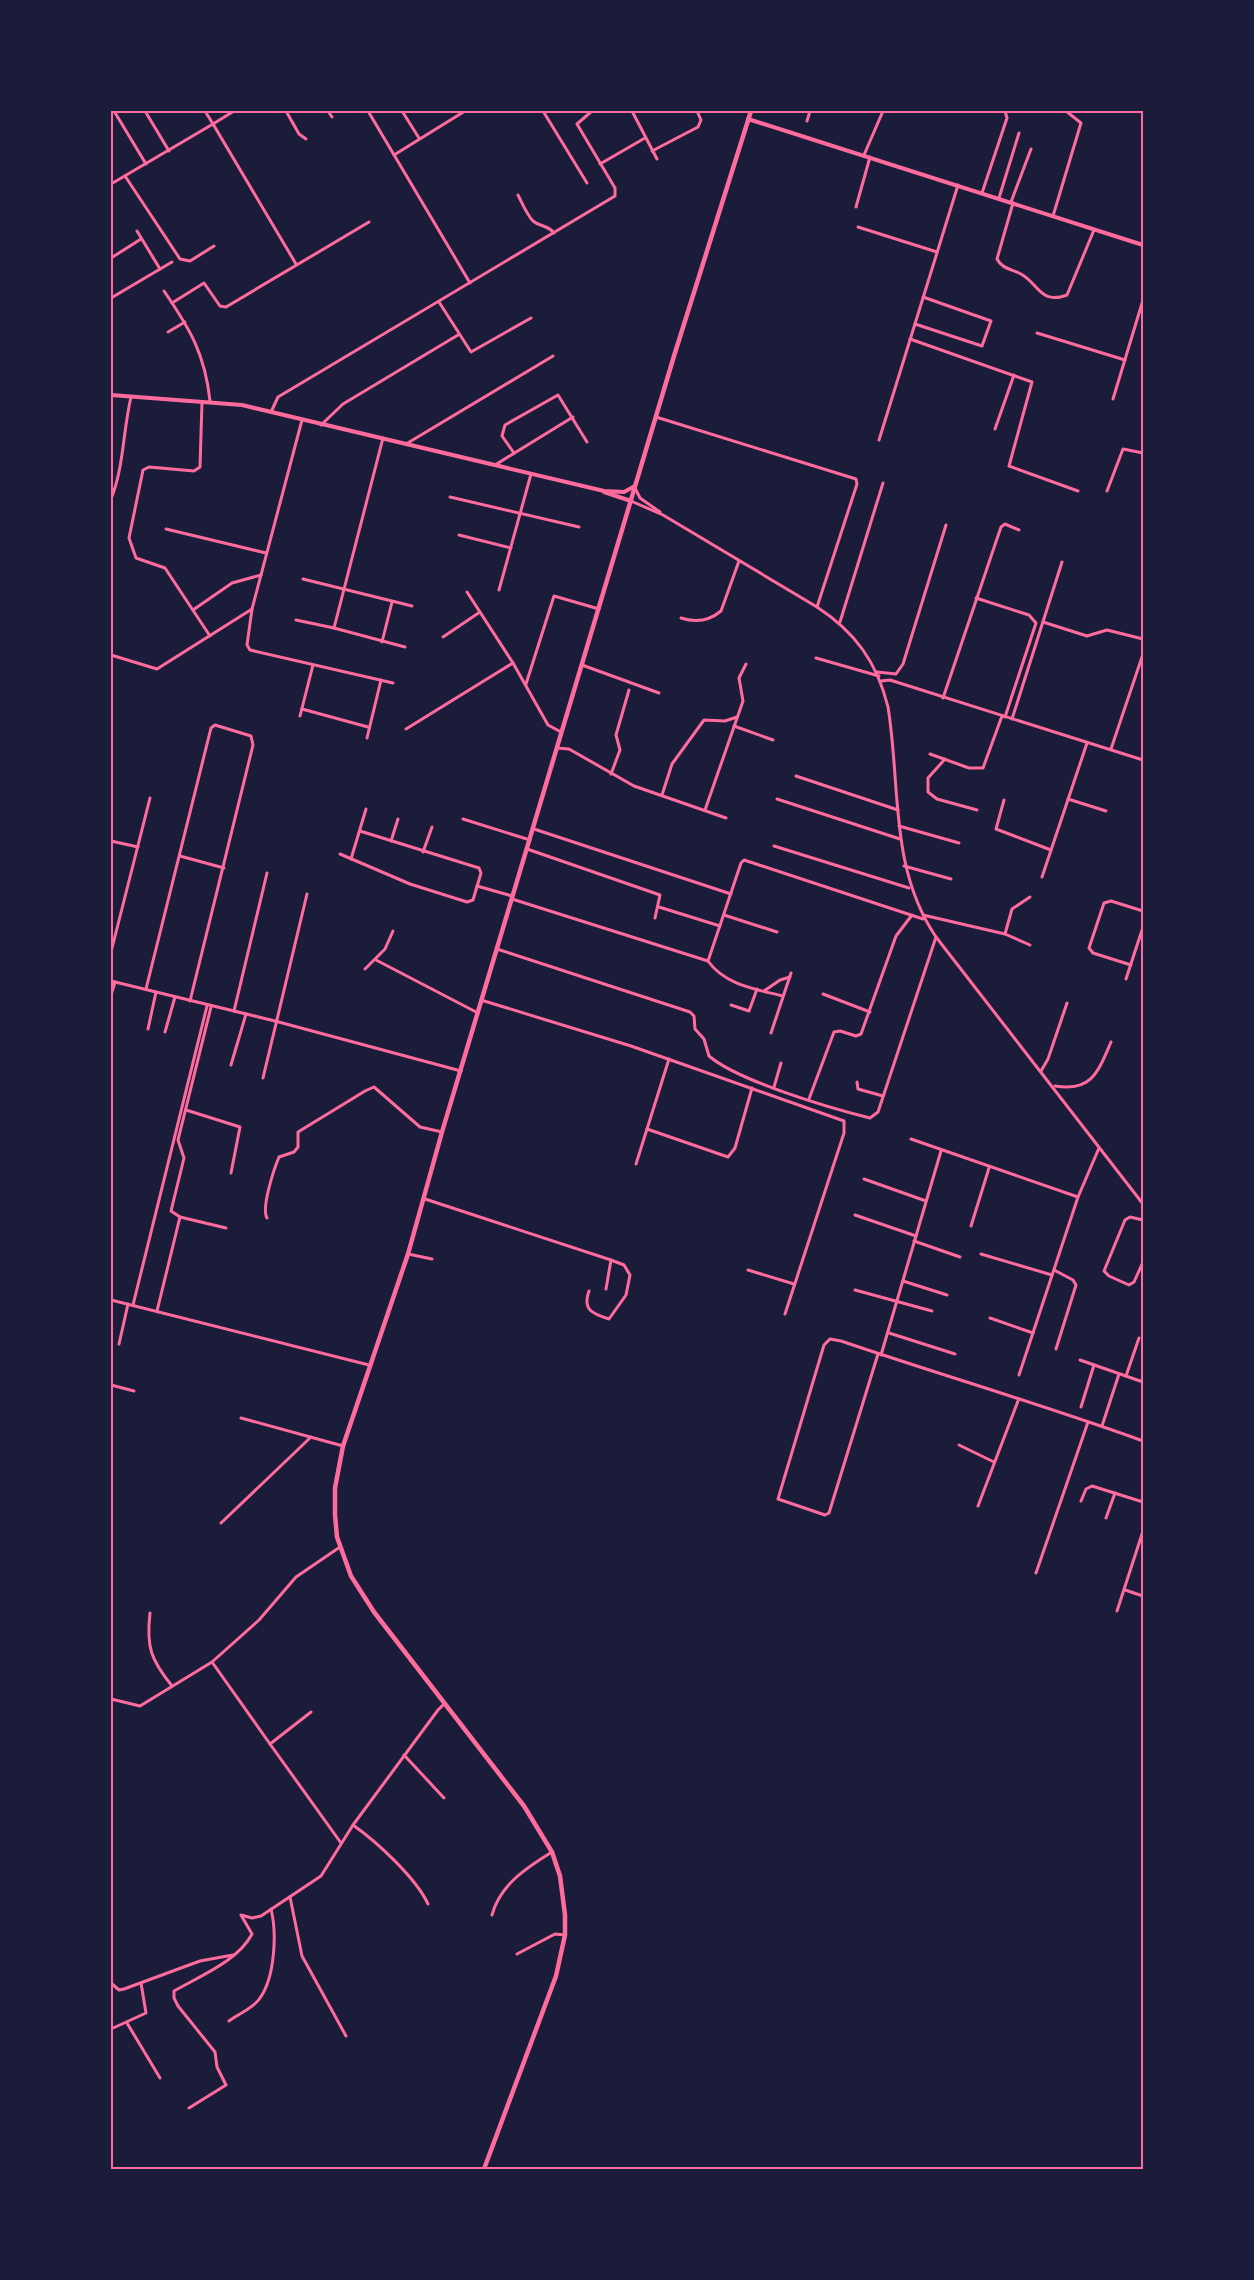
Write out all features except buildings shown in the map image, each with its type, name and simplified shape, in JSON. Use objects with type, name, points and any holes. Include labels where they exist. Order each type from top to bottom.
[{"type":"main road","points":[[484,2169],[556,1976],[565,1935],[560,1876],[552,1852],[524,1806],[374,1612],[351,1576],[340,1547],[334,1488],[343,1446],[408,1254],[581,665],[751,111]]},
{"type":"main road","points":[[748,119],[1143,245]]},
{"type":"main road","points":[[111,395],[202,400],[271,412],[604,491],[631,501]]},
{"type":"main road","points":[[604,491],[624,492],[635,486]]},
{"type":"street","points":[[114,111],[146,164]]},
{"type":"street","points":[[146,111],[169,151]]},
{"type":"street","points":[[205,111],[296,264]]},
{"type":"street","points":[[111,184],[234,111]]},
{"type":"street","points":[[286,111],[299,134],[306,139]]},
{"type":"street","points":[[328,111],[332,117]]},
{"type":"street","points":[[368,111],[470,283]]},
{"type":"street","points":[[402,111],[419,138]]},
{"type":"street","points":[[394,155],[465,111]]},
{"type":"street","points":[[543,111],[587,183]]},
{"type":"street","points":[[271,412],[278,397],[615,196],[615,188],[577,124],[592,111]]},
{"type":"street","points":[[632,111],[657,159]]},
{"type":"street","points":[[652,150],[698,127],[701,120],[697,111]]},
{"type":"street","points":[[807,121],[810,111]]},
{"type":"street","points":[[864,155],[883,111]]},
{"type":"street","points":[[982,193],[1007,118],[1005,111]]},
{"type":"street","points":[[1053,216],[1081,123],[1066,111]]},
{"type":"street","points":[[999,198],[1018,133]]},
{"type":"street","points":[[600,164],[645,138]]},
{"type":"street","points":[[1031,149],[1012,203],[997,259],[1005,267],[1025,277],[1044,295],[1052,298],[1067,296],[1094,229]]},
{"type":"street","points":[[856,207],[870,157]]},
{"type":"street","points":[[125,176],[180,259],[190,261],[213,246]]},
{"type":"street","points":[[879,440],[958,186]]},
{"type":"street","points":[[518,195],[534,222],[548,226],[554,233]]},
{"type":"street","points":[[172,303],[204,283],[220,306],[226,307],[369,222]]},
{"type":"street","points":[[858,227],[937,252]]},
{"type":"street","points":[[137,231],[160,269]]},
{"type":"street","points":[[111,258],[141,238]]},
{"type":"street","points":[[111,298],[172,262]]},
{"type":"street","points":[[164,291],[197,344],[205,366],[210,401]]},
{"type":"street","points":[[915,324],[982,346],[991,321],[923,297]]},
{"type":"street","points":[[1113,399],[1143,300]]},
{"type":"street","points":[[439,302],[471,352],[531,318]]},
{"type":"street","points":[[168,332],[185,322]]},
{"type":"street","points":[[1037,333],[1125,360]]},
{"type":"street","points":[[321,425],[342,404],[458,335]]},
{"type":"street","points":[[910,339],[1030,380],[1033,385],[1009,466],[1078,491]]},
{"type":"street","points":[[406,444],[553,356]]},
{"type":"street","points":[[995,429],[1014,375]]},
{"type":"street","points":[[514,453],[502,436],[506,425],[558,395],[587,442]]},
{"type":"street","points":[[111,499],[118,482],[123,430],[131,397]]},
{"type":"street","points":[[202,400],[200,467],[194,471],[149,467],[143,470],[129,538],[136,558],[165,568],[210,636]]},
{"type":"street","points":[[495,465],[573,417]]},
{"type":"street","points":[[656,417],[856,479],[857,484],[817,607]]},
{"type":"street","points":[[302,420],[252,609],[248,648],[393,683]]},
{"type":"street","points":[[334,628],[383,438]]},
{"type":"street","points":[[1107,491],[1123,449],[1143,453]]},
{"type":"street","points":[[500,590],[531,474]]},
{"type":"street","points":[[840,622],[883,483]]},
{"type":"street","points":[[635,486],[640,498],[663,515],[840,622],[863,648],[881,681],[891,728],[904,866],[910,888],[924,917],[936,937],[1143,1204]]},
{"type":"street","points":[[450,497],[579,527]]},
{"type":"street","points":[[631,501],[663,515]]},
{"type":"street","points":[[1143,518],[1143,527]]},
{"type":"street","points":[[943,698],[1002,527],[1005,524],[1019,530]]},
{"type":"street","points":[[816,658],[878,674],[896,674],[903,664],[946,525]]},
{"type":"street","points":[[166,529],[266,553]]},
{"type":"street","points":[[459,535],[511,548]]},
{"type":"street","points":[[681,618],[702,621],[721,611],[739,561]]},
{"type":"street","points":[[1012,719],[1062,562]]},
{"type":"street","points":[[193,610],[232,583],[261,575]]},
{"type":"street","points":[[303,579],[412,606]]},
{"type":"street","points":[[467,592],[513,663],[548,725],[561,732]]},
{"type":"street","points":[[525,684],[554,596],[599,609]]},
{"type":"street","points":[[930,754],[969,768],[983,768],[1004,716],[1036,623],[1029,615],[976,598]]},
{"type":"street","points":[[382,642],[392,602]]},
{"type":"street","points":[[111,655],[157,669],[252,609]]},
{"type":"street","points":[[443,637],[480,612]]},
{"type":"street","points":[[296,620],[405,647]]},
{"type":"street","points":[[1043,622],[1087,636],[1107,630],[1143,639]]},
{"type":"street","points":[[1112,749],[1143,654]]},
{"type":"street","points":[[406,729],[513,663]]},
{"type":"street","points":[[705,810],[738,717],[743,696],[739,678],[746,664]]},
{"type":"street","points":[[300,716],[313,665]]},
{"type":"street","points":[[581,665],[659,693]]},
{"type":"street","points":[[367,738],[381,680]]},
{"type":"street","points":[[881,681],[890,680],[1143,760]]},
{"type":"street","points":[[611,774],[620,750],[616,735],[629,690]]},
{"type":"street","points":[[302,709],[368,727]]},
{"type":"street","points":[[662,795],[672,764],[704,720],[725,721],[738,717]]},
{"type":"street","points":[[146,989],[211,728],[215,725],[251,736],[253,745],[190,1001]]},
{"type":"street","points":[[734,726],[773,740]]},
{"type":"street","points":[[1042,878],[1087,743]]},
{"type":"street","points":[[557,747],[569,749],[634,786],[726,818]]},
{"type":"street","points":[[945,759],[928,778],[928,792],[937,799],[977,810]]},
{"type":"street","points":[[796,776],[898,810]]},
{"type":"street","points":[[111,952],[150,798]]},
{"type":"street","points":[[777,799],[901,840]]},
{"type":"street","points":[[1068,799],[1106,811]]},
{"type":"street","points":[[1004,800],[994,827],[997,831],[1051,850]]},
{"type":"street","points":[[351,859],[366,808]]},
{"type":"street","points":[[391,841],[398,819]]},
{"type":"street","points":[[464,819],[530,840]]},
{"type":"street","points":[[899,826],[959,843]]},
{"type":"street","points":[[423,852],[432,827]]},
{"type":"street","points":[[534,829],[731,894]]},
{"type":"street","points":[[340,854],[410,885],[467,902],[473,900],[481,873],[479,868],[360,831]]},
{"type":"street","points":[[111,842],[138,847]]},
{"type":"street","points":[[774,846],[910,888]]},
{"type":"street","points":[[527,849],[656,893],[661,897],[655,918]]},
{"type":"street","points":[[180,856],[224,868]]},
{"type":"street","points":[[708,962],[741,863],[744,860],[912,915],[1005,934],[1030,945]]},
{"type":"street","points":[[904,866],[951,879]]},
{"type":"street","points":[[234,1012],[267,873]]},
{"type":"street","points":[[477,886],[708,962],[722,977],[783,996]]},
{"type":"street","points":[[263,1078],[307,894]]},
{"type":"street","points":[[1005,934],[1012,909],[1030,897]]},
{"type":"street","points":[[1131,965],[1093,953],[1089,948],[1104,903],[1111,901],[1143,910]]},
{"type":"street","points":[[659,906],[720,926]]},
{"type":"street","points":[[724,915],[777,932]]},
{"type":"street","points":[[809,1099],[834,1032],[840,1031],[859,1036],[870,1012],[896,936],[912,915]]},
{"type":"street","points":[[1126,979],[1143,927]]},
{"type":"street","points":[[365,969],[376,960],[393,931]]},
{"type":"street","points":[[497,949],[690,1012],[694,1016],[695,1029],[704,1039],[711,1058],[738,1074],[870,1118],[877,1114],[936,937]]},
{"type":"street","points":[[376,960],[478,1013]]},
{"type":"street","points":[[764,991],[791,975],[771,1033]]},
{"type":"street","points":[[111,994],[113,982],[146,989],[461,1071]]},
{"type":"street","points":[[731,1005],[749,1011],[757,989]]},
{"type":"street","points":[[148,1029],[156,992]]},
{"type":"street","points":[[823,994],[870,1012]]},
{"type":"street","points":[[165,1032],[175,997]]},
{"type":"street","points":[[481,1000],[669,1059],[840,1119],[846,1124],[785,1314]]},
{"type":"street","points":[[1041,1071],[1048,1059],[1067,1004]]},
{"type":"street","points":[[209,1006],[178,1140],[184,1158],[171,1211],[180,1217],[226,1228]]},
{"type":"street","points":[[119,1344],[209,1006]]},
{"type":"street","points":[[231,1065],[246,1014]]},
{"type":"street","points":[[1053,1086],[1078,1087],[1092,1079],[1111,1042]]},
{"type":"street","points":[[636,1164],[669,1059]]},
{"type":"street","points":[[774,1087],[781,1063]]},
{"type":"street","points":[[857,1082],[858,1089],[883,1096]]},
{"type":"street","points":[[267,1218],[265,1208],[273,1171],[279,1157],[294,1152],[298,1147],[298,1132],[365,1091],[374,1087],[420,1127],[442,1132]]},
{"type":"street","points":[[647,1129],[728,1157],[735,1148],[752,1088]]},
{"type":"street","points":[[186,1110],[240,1127],[231,1173]]},
{"type":"street","points":[[910,1139],[1078,1197]]},
{"type":"street","points":[[1020,1375],[1078,1197],[1100,1147]]},
{"type":"street","points":[[941,1151],[889,1333],[880,1354],[829,1513],[825,1515],[778,1499],[825,1342],[834,1339],[880,1354],[1018,1400],[1102,1426],[1143,1441]]},
{"type":"street","points":[[971,1226],[989,1168]]},
{"type":"street","points":[[864,1179],[926,1201]]},
{"type":"street","points":[[424,1199],[611,1260],[625,1267],[631,1277],[623,1302],[609,1319],[591,1313],[586,1302],[589,1292]]},
{"type":"street","points":[[855,1215],[916,1236]]},
{"type":"street","points":[[157,1311],[180,1217]]},
{"type":"street","points":[[1143,1220],[1130,1217],[1125,1220],[1104,1271],[1109,1276],[1129,1285],[1134,1282],[1143,1262]]},
{"type":"street","points":[[914,1240],[960,1257]]},
{"type":"street","points":[[408,1254],[432,1259]]},
{"type":"street","points":[[981,1254],[1052,1275]]},
{"type":"street","points":[[606,1289],[611,1260]]},
{"type":"street","points":[[748,1270],[794,1284]]},
{"type":"street","points":[[1054,1270],[1073,1280],[1076,1285],[1056,1349]]},
{"type":"street","points":[[903,1281],[947,1295]]},
{"type":"street","points":[[855,1290],[932,1311]]},
{"type":"street","points":[[111,1300],[369,1365]]},
{"type":"street","points":[[990,1318],[1034,1333]]},
{"type":"street","points":[[889,1333],[955,1354]]},
{"type":"street","points":[[1126,1376],[1139,1338]]},
{"type":"street","points":[[1080,1360],[1143,1382]]},
{"type":"street","points":[[1081,1407],[1094,1365]]},
{"type":"street","points":[[1102,1426],[1119,1374]]},
{"type":"street","points":[[111,1385],[134,1391]]},
{"type":"street","points":[[978,1506],[1018,1400]]},
{"type":"street","points":[[241,1418],[343,1446]]},
{"type":"street","points":[[1036,1573],[1088,1422]]},
{"type":"street","points":[[221,1523],[310,1437]]},
{"type":"street","points":[[959,1445],[994,1462]]},
{"type":"street","points":[[1082,1501],[1089,1486],[1143,1502]]},
{"type":"street","points":[[111,1493],[111,1501]]},
{"type":"street","points":[[1106,1518],[1115,1493]]},
{"type":"street","points":[[1117,1611],[1143,1531]]},
{"type":"street","points":[[111,1699],[136,1707],[212,1662],[259,1620],[296,1577],[340,1547]]},
{"type":"street","points":[[1137,1549],[1143,1550]]},
{"type":"street","points":[[1124,1590],[1143,1596]]},
{"type":"street","points":[[150,1613],[148,1633],[153,1660],[172,1686]]},
{"type":"street","points":[[212,1662],[341,1843]]},
{"type":"street","points":[[189,2108],[226,2085],[217,2067],[215,2052],[178,2006],[173,1994],[234,1955],[247,1944],[252,1934],[241,1915],[252,1918],[271,1909],[321,1876],[353,1825],[438,1710],[446,1703]]},
{"type":"street","points":[[270,1744],[311,1712]]},
{"type":"street","points":[[404,1755],[444,1798]]},
{"type":"street","points":[[353,1825],[391,1859],[421,1891],[428,1904]]},
{"type":"street","points":[[492,1915],[501,1892],[531,1864],[552,1852]]},
{"type":"street","points":[[290,1897],[302,1956],[346,2036]]},
{"type":"street","points":[[229,2021],[262,1996],[270,1973],[275,1936],[271,1909]]},
{"type":"street","points":[[517,1954],[555,1934],[565,1935]]},
{"type":"street","points":[[111,1983],[119,1990],[200,1961],[234,1955]]},
{"type":"street","points":[[111,2029],[146,2013],[141,1983]]},
{"type":"street","points":[[127,2023],[160,2078]]}]
